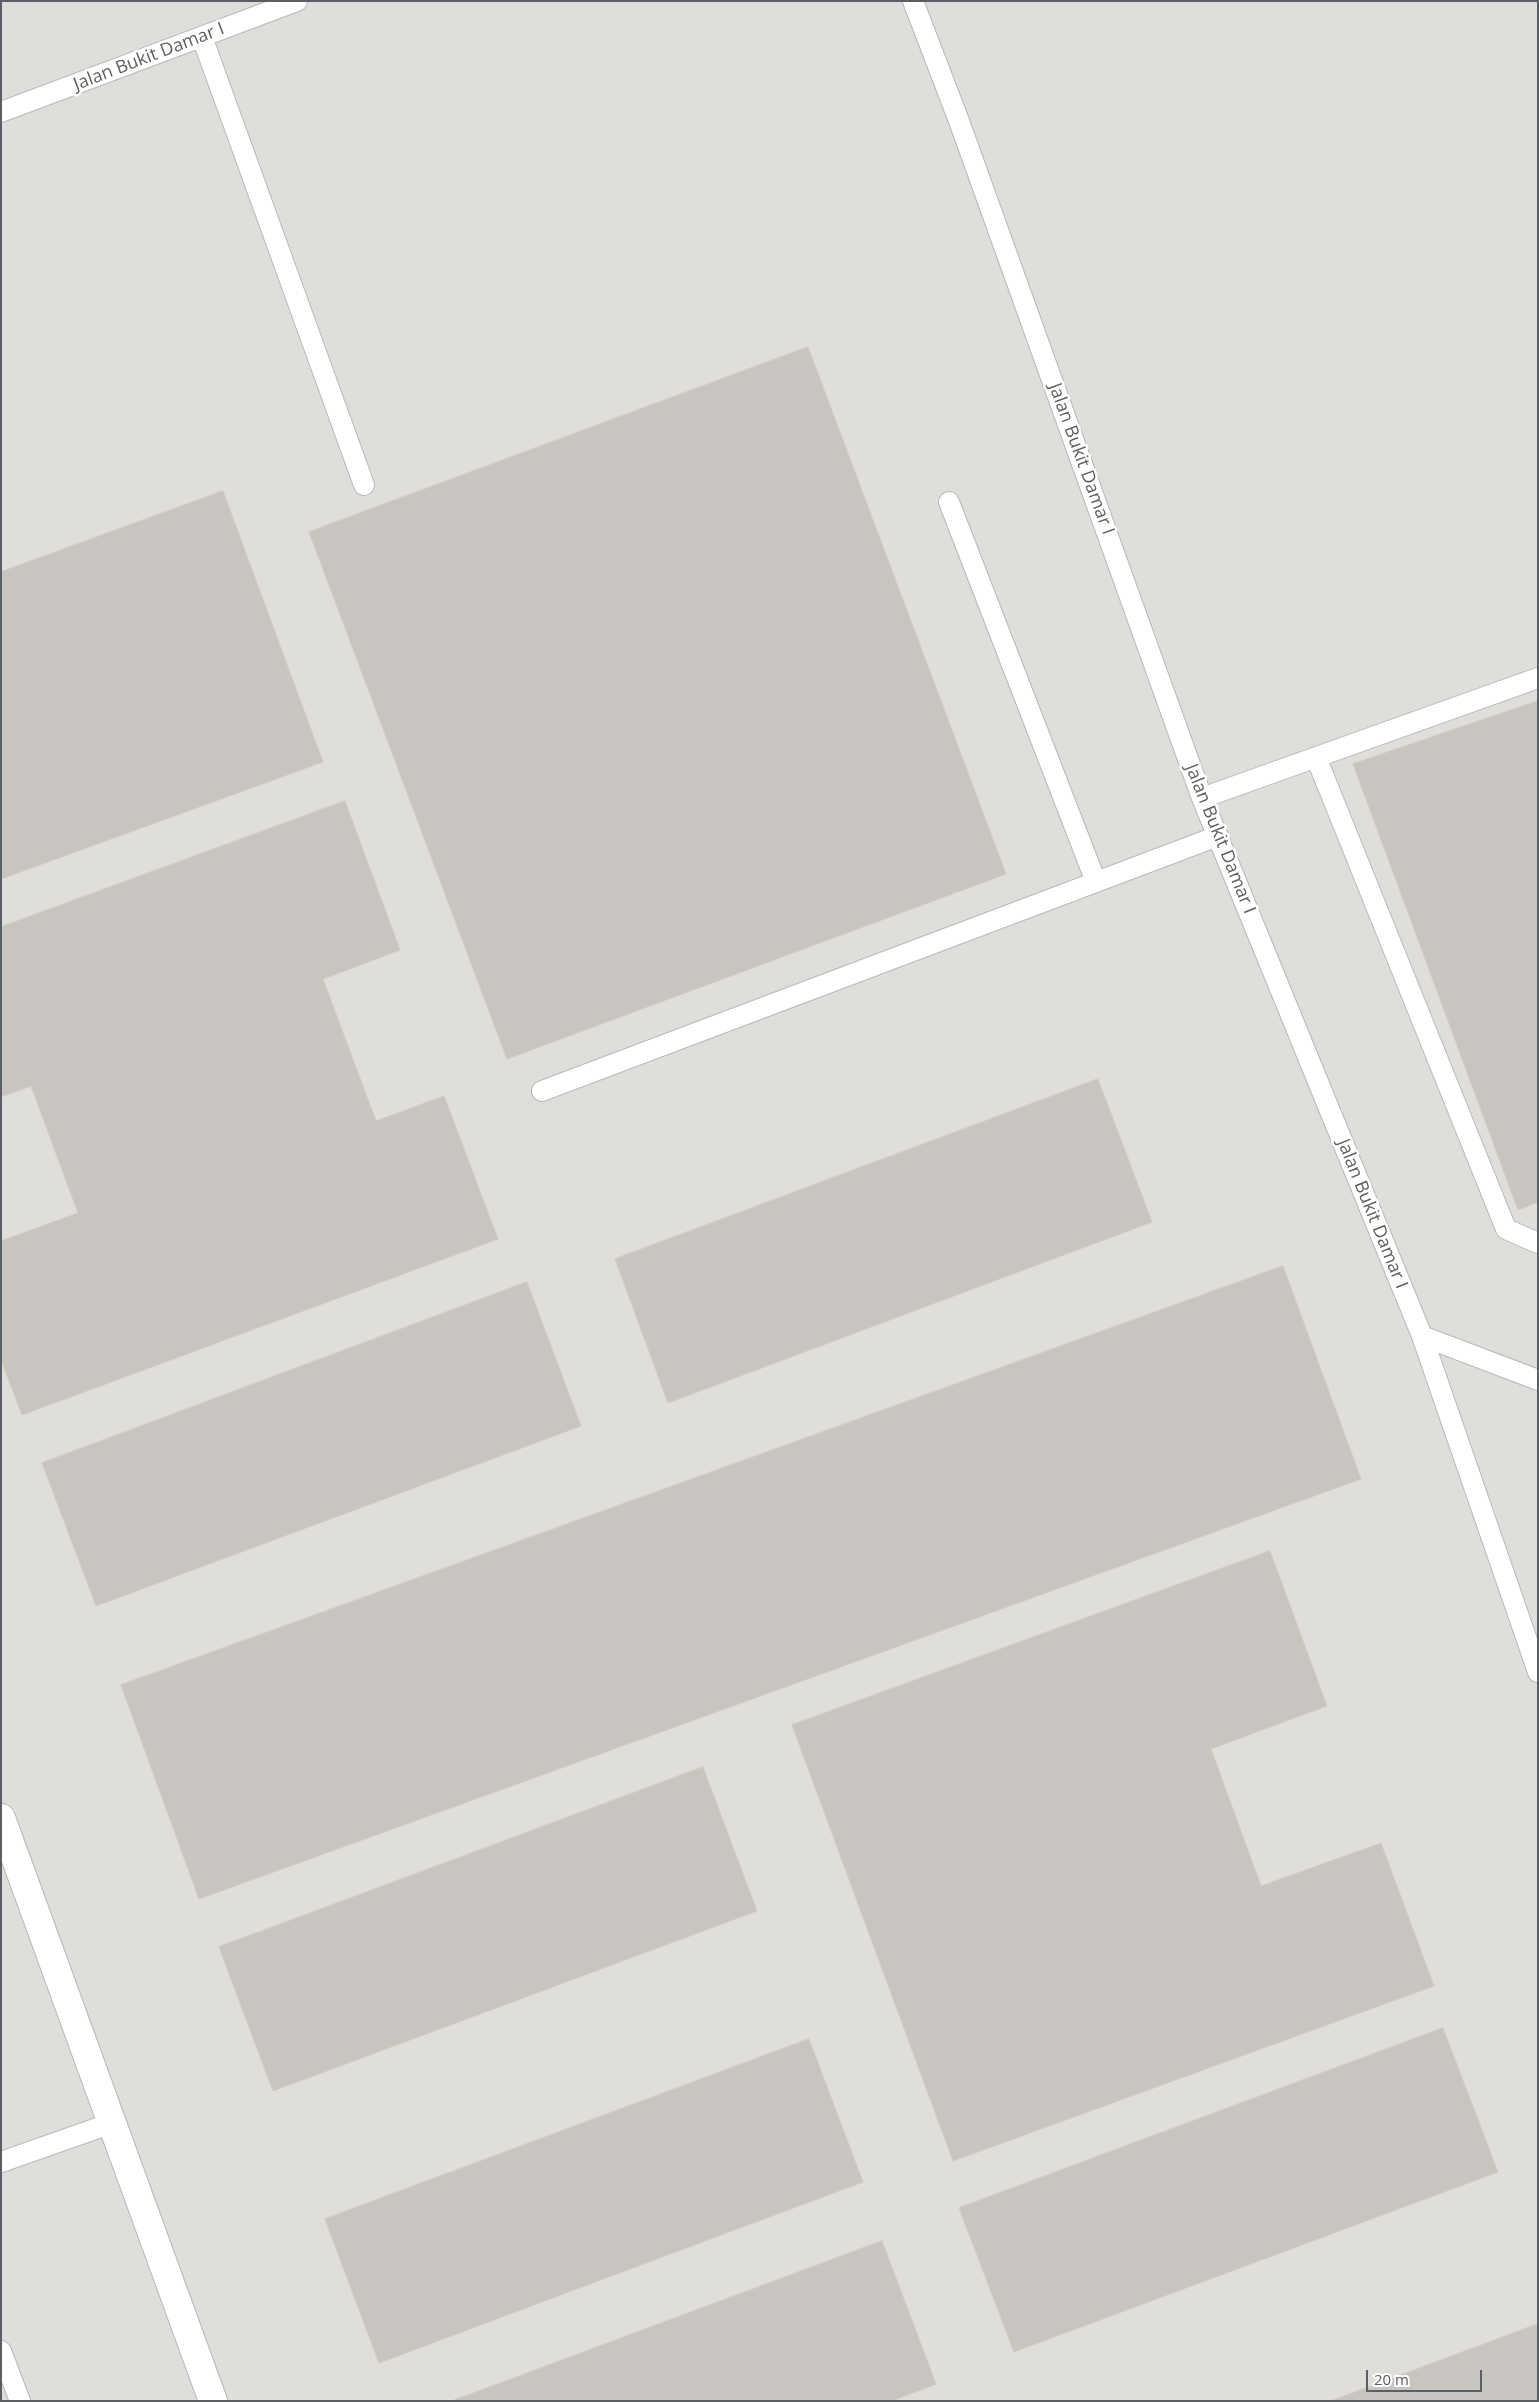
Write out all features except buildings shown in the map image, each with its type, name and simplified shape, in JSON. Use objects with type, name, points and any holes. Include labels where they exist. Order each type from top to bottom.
[{"type":"street","points":[[1,1818],[213,2401]]},
{"type":"lane","name":"Jalan Bukit Damar I","points":[[1,112],[297,1]]},
{"type":"lane","name":"Jalan Bukit Damar I","points":[[913,1],[959,121],[1202,798],[1422,1336],[1538,1672]]},
{"type":"lane","points":[[202,37],[364,485]]},
{"type":"lane","points":[[949,502],[1096,882]]},
{"type":"lane","points":[[1202,798],[1538,678]]},
{"type":"lane","points":[[1316,757],[1506,1229],[1538,1243]]},
{"type":"lane","points":[[542,1091],[1218,836]]},
{"type":"lane","points":[[1422,1336],[1538,1380]]},
{"type":"lane","points":[[1,2162],[112,2123]]},
{"type":"lane","points":[[1,2351],[20,2401]]},
{"type":"shaded area","points":[[1,1],[1538,1],[1538,2401],[1,2401]]}]
